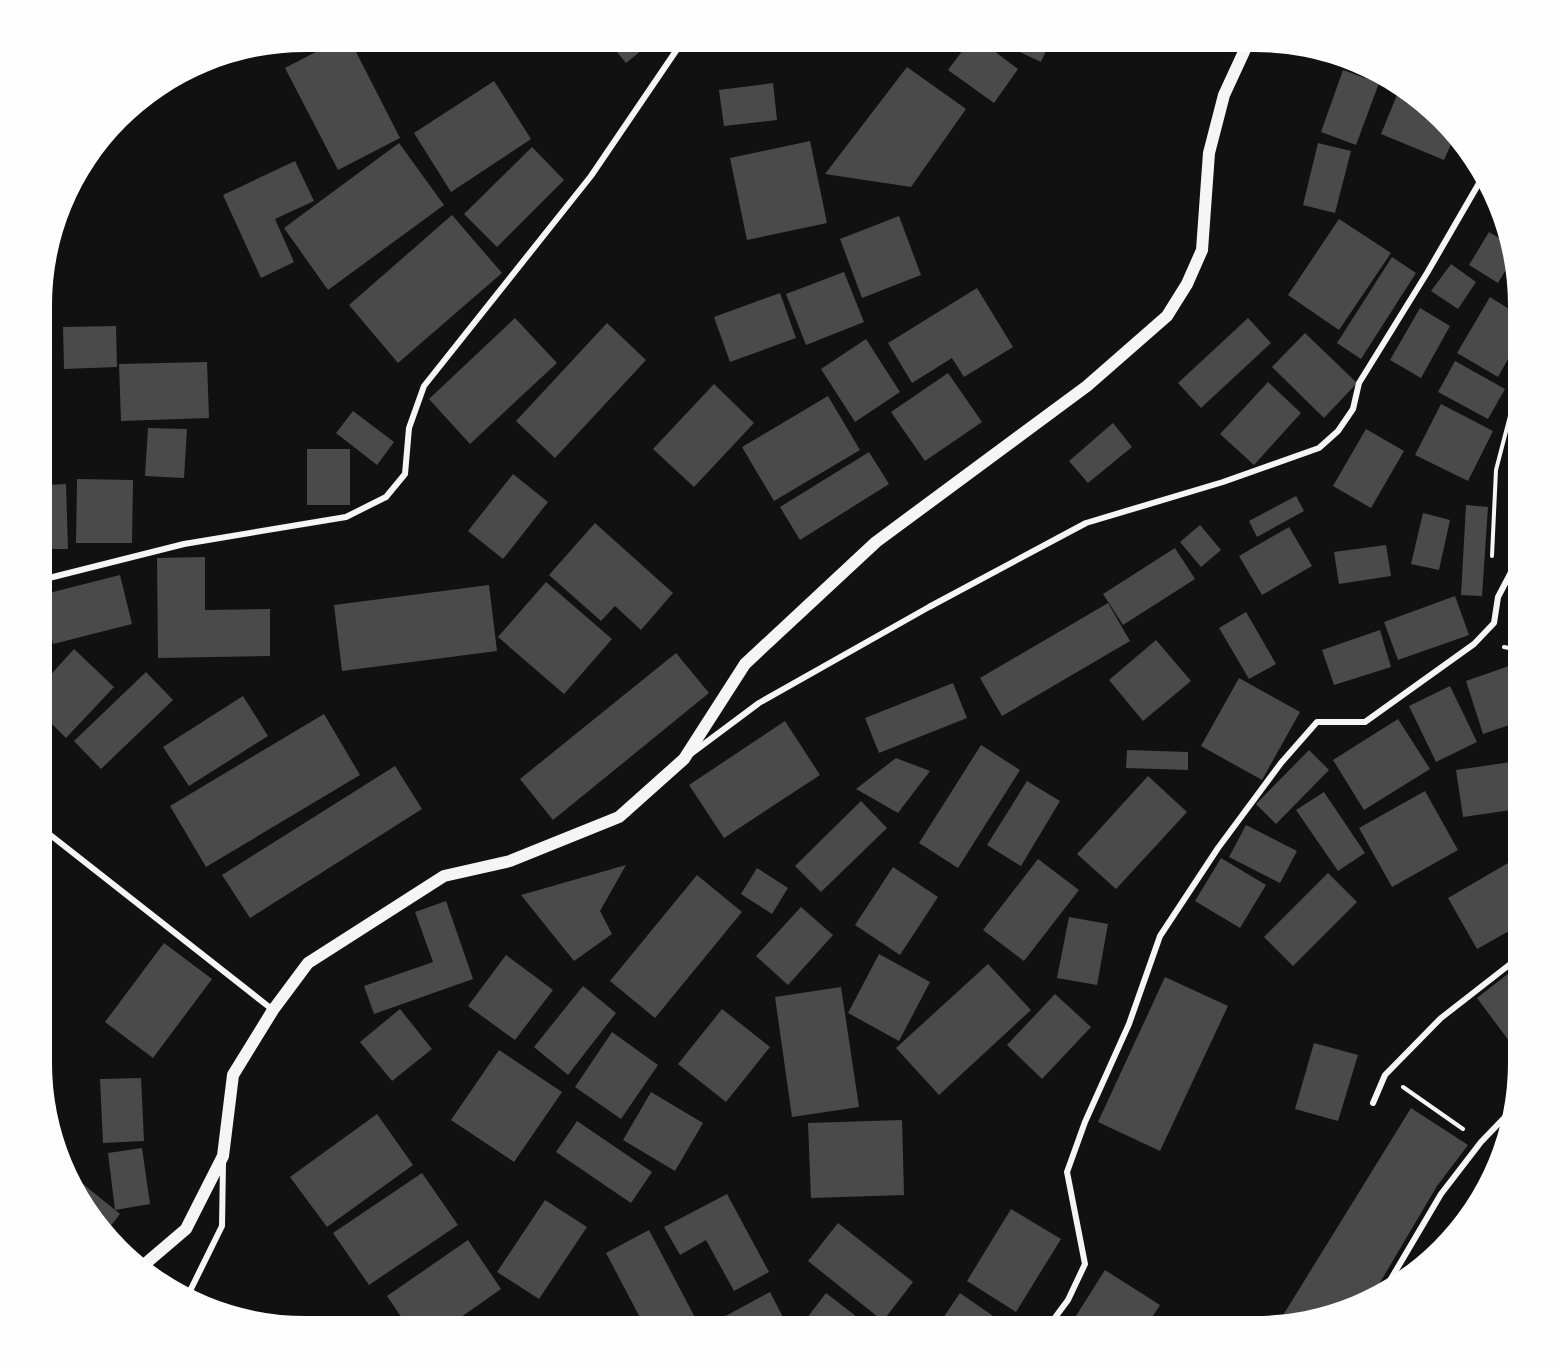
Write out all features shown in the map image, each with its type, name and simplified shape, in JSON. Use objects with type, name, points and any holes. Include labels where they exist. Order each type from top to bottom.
[{"type":"main road","points":[[148,1261],[186,1229],[223,1156],[233,1075],[273,1010],[308,963],[444,876],[510,861],[618,816],[684,759],[746,664],[876,542],[1088,386],[1167,316],[1187,284],[1202,250],[1209,153],[1224,94],[1244,52]]},
{"type":"street","points":[[52,577],[184,544],[346,517],[386,497],[405,474],[409,428],[424,386],[591,176],[675,52]]},
{"type":"street","points":[[684,759],[759,703],[1086,523],[1223,482],[1319,448],[1338,431],[1353,409],[1359,383],[1477,186]]},
{"type":"street","points":[[1056,1316],[1068,1300],[1085,1264],[1067,1172],[1084,1122],[1129,1024],[1160,936],[1224,839],[1281,763],[1317,722],[1365,722],[1473,644],[1494,623],[1498,597],[1508,578]]},
{"type":"street","points":[[52,836],[273,1010]]},
{"type":"street","points":[[1373,1103],[1385,1075],[1442,1018],[1508,966]]},
{"type":"street","points":[[1392,1276],[1441,1194],[1481,1142],[1501,1121]]},
{"type":"street","points":[[191,1289],[222,1226],[223,1156]]},
{"type":"path","points":[[1498,597],[1491,585],[1496,470],[1508,426]]},
{"type":"path","points":[[1385,1075],[1481,1142]]},
{"type":"building","points":[[316,52],[356,52],[400,138],[338,170],[285,68]]},
{"type":"building","points":[[617,52],[640,52],[626,63]]},
{"type":"building","points":[[962,52],[995,52],[1018,69],[994,103],[948,70]]},
{"type":"building","points":[[1020,52],[1046,52],[1041,62]]},
{"type":"building","points":[[907,67],[966,109],[911,187],[825,174]]},
{"type":"building","points":[[1343,70],[1378,85],[1356,145],[1321,132]]},
{"type":"building","points":[[494,81],[531,139],[451,192],[414,133]]},
{"type":"building","points":[[773,83],[777,120],[724,126],[719,90]]},
{"type":"building","points":[[1397,96],[1421,115],[1450,145],[1444,160],[1381,134]]},
{"type":"building","points":[[810,141],[827,223],[747,240],[730,158]]},
{"type":"building","points":[[399,143],[444,205],[328,290],[284,228]]},
{"type":"building","points":[[1318,143],[1351,151],[1335,213],[1303,205]]},
{"type":"building","points":[[532,147],[564,180],[497,247],[464,214]]},
{"type":"building","points":[[295,161],[314,201],[275,219],[294,262],[261,278],[223,195]]},
{"type":"building","points":[[452,215],[502,273],[398,363],[349,305]]},
{"type":"building","points":[[899,216],[921,275],[862,298],[840,239]]},
{"type":"building","points":[[1339,219],[1391,253],[1339,330],[1288,295]]},
{"type":"building","points":[[1489,232],[1498,238],[1505,271],[1498,283],[1469,265]]},
{"type":"building","points":[[1392,257],[1416,273],[1361,359],[1337,343]]},
{"type":"building","points":[[1451,264],[1476,282],[1458,309],[1431,291]]},
{"type":"building","points":[[844,272],[864,322],[806,345],[786,294]]},
{"type":"building","points":[[977,288],[1013,347],[964,377],[952,358],[912,383],[888,343]]},
{"type":"building","points":[[780,293],[796,338],[730,362],[714,317]]},
{"type":"building","points":[[1490,297],[1508,308],[1508,359],[1498,377],[1457,353]]},
{"type":"building","points":[[1420,308],[1450,326],[1421,378],[1390,360]]},
{"type":"building","points":[[515,318],[557,363],[470,444],[429,399]]},
{"type":"building","points":[[1248,318],[1271,343],[1201,408],[1178,383]]},
{"type":"building","points":[[607,323],[646,360],[555,458],[516,421]]},
{"type":"building","points":[[116,326],[117,367],[64,369],[63,327]]},
{"type":"building","points":[[1305,333],[1357,383],[1324,418],[1272,367]]},
{"type":"building","points":[[866,339],[900,392],[855,422],[821,369]]},
{"type":"building","points":[[1455,361],[1505,389],[1488,419],[1438,392]]},
{"type":"building","points":[[207,362],[209,418],[121,421],[119,364]]},
{"type":"building","points":[[948,373],[982,422],[925,461],[891,412]]},
{"type":"building","points":[[1268,382],[1301,413],[1254,465],[1220,434]]},
{"type":"building","points":[[714,384],[754,423],[694,487],[653,449]]},
{"type":"building","points":[[828,396],[860,450],[774,501],[742,447]]},
{"type":"building","points":[[1441,404],[1493,431],[1468,481],[1415,455]]},
{"type":"building","points":[[353,411],[394,442],[377,465],[336,433]]},
{"type":"building","points":[[1113,423],[1132,447],[1088,483],[1069,461]]},
{"type":"building","points":[[148,428],[187,429],[184,478],[145,476]]},
{"type":"building","points":[[1366,429],[1404,451],[1371,508],[1333,486]]},
{"type":"building","points":[[307,449],[350,449],[350,505],[307,505]]},
{"type":"building","points":[[869,452],[889,484],[800,540],[780,507]]},
{"type":"building","points":[[513,474],[548,502],[503,559],[468,531]]},
{"type":"building","points":[[77,479],[133,480],[132,543],[76,543]]},
{"type":"building","points":[[66,484],[68,549],[52,549],[52,485]]},
{"type":"building","points":[[1296,496],[1304,511],[1257,537],[1249,521]]},
{"type":"building","points":[[1466,505],[1488,507],[1482,596],[1461,595]]},
{"type":"building","points":[[1423,513],[1450,520],[1439,570],[1411,564]]},
{"type":"building","points":[[595,523],[673,593],[641,630],[615,606],[601,621],[549,575]]},
{"type":"building","points":[[1200,525],[1221,550],[1201,567],[1180,542]]},
{"type":"building","points":[[1289,527],[1312,566],[1262,595],[1239,556]]},
{"type":"building","points":[[1386,545],[1391,576],[1339,584],[1334,552]]},
{"type":"building","points":[[1175,548],[1195,579],[1123,625],[1103,594]]},
{"type":"building","points":[[205,557],[205,610],[270,609],[270,656],[158,658],[157,558]]},
{"type":"building","points":[[120,575],[132,624],[53,644],[52,592]]},
{"type":"building","points":[[546,582],[612,639],[564,694],[498,637]]},
{"type":"building","points":[[489,585],[497,651],[342,671],[334,605]]},
{"type":"building","points":[[1455,596],[1469,635],[1398,660],[1384,622]]},
{"type":"building","points":[[1108,603],[1130,641],[1002,716],[980,678]]},
{"type":"building","points":[[1246,612],[1276,664],[1249,679],[1219,628]]},
{"type":"building","points":[[1380,630],[1391,667],[1334,685],[1322,650]]},
{"type":"building","points":[[1156,640],[1191,681],[1143,721],[1109,680]]},
{"type":"building","points":[[74,649],[114,687],[66,738],[52,724],[52,673]]},
{"type":"building","points":[[676,653],[709,693],[553,820],[520,779]]},
{"type":"building","points":[[1508,666],[1508,725],[1483,734],[1466,681]]},
{"type":"building","points":[[146,672],[173,700],[101,769],[74,741]]},
{"type":"building","points":[[1239,678],[1300,712],[1262,780],[1201,746]]},
{"type":"building","points":[[953,683],[967,718],[879,753],[865,718]]},
{"type":"building","points":[[1450,686],[1477,742],[1436,762],[1409,706]]},
{"type":"building","points":[[243,696],[268,736],[189,786],[163,747]]},
{"type":"building","points":[[324,714],[360,775],[206,867],[170,806]]},
{"type":"building","points":[[1398,719],[1430,769],[1364,810],[1333,760]]},
{"type":"building","points":[[785,721],[820,775],[724,838],[689,785]]},
{"type":"building","points":[[981,745],[1020,770],[958,868],[919,843]]},
{"type":"building","points":[[1127,750],[1188,752],[1188,770],[1126,768]]},
{"type":"building","points":[[1309,750],[1329,770],[1276,824],[1256,804]]},
{"type":"building","points":[[896,758],[930,771],[898,813],[856,789]]},
{"type":"building","points":[[1508,762],[1508,810],[1463,817],[1456,770]]},
{"type":"building","points":[[395,766],[422,809],[250,918],[222,875]]},
{"type":"building","points":[[1148,776],[1187,812],[1116,889],[1077,854]]},
{"type":"building","points":[[1027,781],[1060,801],[1021,866],[987,845]]},
{"type":"building","points":[[1425,791],[1458,850],[1392,887],[1359,828]]},
{"type":"building","points":[[1324,792],[1365,853],[1338,871],[1296,810]]},
{"type":"building","points":[[861,801],[887,828],[821,892],[795,866]]},
{"type":"building","points":[[1246,825],[1297,851],[1280,883],[1229,857]]},
{"type":"building","points":[[1221,858],[1266,885],[1240,928],[1195,901]]},
{"type":"building","points":[[1038,859],[1079,890],[1024,961],[983,930]]},
{"type":"building","points":[[1508,863],[1508,932],[1477,949],[1448,898]]},
{"type":"building","points":[[626,865],[600,911],[612,934],[574,961],[521,895]]},
{"type":"building","points":[[893,867],[938,897],[900,955],[855,925]]},
{"type":"building","points":[[757,868],[788,888],[772,914],[741,894]]},
{"type":"building","points":[[1328,873],[1357,902],[1293,966],[1264,937]]},
{"type":"building","points":[[697,875],[742,912],[655,1018],[610,981]]},
{"type":"building","points":[[446,901],[473,979],[374,1014],[364,986],[433,962],[415,912]]},
{"type":"building","points":[[801,907],[833,935],[788,985],[756,956]]},
{"type":"building","points":[[1069,917],[1108,924],[1097,985],[1057,978]]},
{"type":"building","points":[[164,943],[212,979],[153,1058],[105,1022]]},
{"type":"building","points":[[879,954],[930,982],[899,1041],[848,1013]]},
{"type":"building","points":[[506,955],[553,990],[515,1040],[468,1006]]},
{"type":"building","points":[[988,964],[1031,1010],[939,1095],[896,1048]]},
{"type":"building","points":[[1508,974],[1508,1040],[1477,998]]},
{"type":"building","points":[[1165,977],[1228,1006],[1160,1151],[1098,1122]]},
{"type":"building","points":[[583,986],[616,1013],[568,1075],[534,1047]]},
{"type":"building","points":[[841,987],[859,1107],[792,1117],[775,997]]},
{"type":"building","points":[[1055,994],[1091,1027],[1042,1079],[1007,1045]]},
{"type":"building","points":[[400,1009],[432,1049],[392,1081],[360,1042]]},
{"type":"building","points":[[722,1009],[770,1047],[726,1102],[678,1064]]},
{"type":"building","points":[[612,1032],[658,1065],[621,1119],[575,1087]]},
{"type":"building","points":[[1314,1043],[1358,1055],[1338,1121],[1295,1109]]},
{"type":"building","points":[[499,1050],[562,1092],[514,1162],[451,1120]]},
{"type":"building","points":[[141,1078],[144,1141],[103,1143],[100,1079]]},
{"type":"building","points":[[651,1092],[703,1123],[675,1171],[623,1140]]},
{"type":"building","points":[[1411,1108],[1468,1145],[1437,1186],[1379,1284],[1336,1303],[1304,1312],[1283,1315]]},
{"type":"building","points":[[377,1114],[413,1165],[327,1227],[290,1177]]},
{"type":"building","points":[[902,1120],[904,1195],[811,1198],[808,1123]]},
{"type":"building","points":[[577,1121],[652,1172],[631,1203],[556,1152]]},
{"type":"building","points":[[142,1148],[150,1204],[115,1210],[108,1153]]},
{"type":"building","points":[[422,1173],[458,1225],[369,1285],[333,1233]]},
{"type":"building","points":[[83,1184],[120,1214],[111,1225]]},
{"type":"building","points":[[727,1194],[769,1272],[734,1291],[706,1240],[680,1255],[664,1227]]},
{"type":"building","points":[[545,1200],[587,1227],[539,1299],[497,1272]]},
{"type":"building","points":[[1011,1209],[1061,1239],[1016,1312],[967,1281]]},
{"type":"building","points":[[838,1223],[913,1282],[887,1316],[877,1316],[808,1261]]},
{"type":"building","points":[[649,1230],[694,1316],[639,1316],[606,1253]]},
{"type":"building","points":[[468,1240],[501,1289],[463,1316],[401,1316],[387,1296]]},
{"type":"building","points":[[1105,1270],[1160,1305],[1153,1316],[1076,1316]]},
{"type":"building","points":[[770,1292],[782,1316],[725,1316]]},
{"type":"building","points":[[826,1293],[856,1316],[808,1316]]},
{"type":"building","points":[[960,1293],[993,1316],[944,1316]]}]
